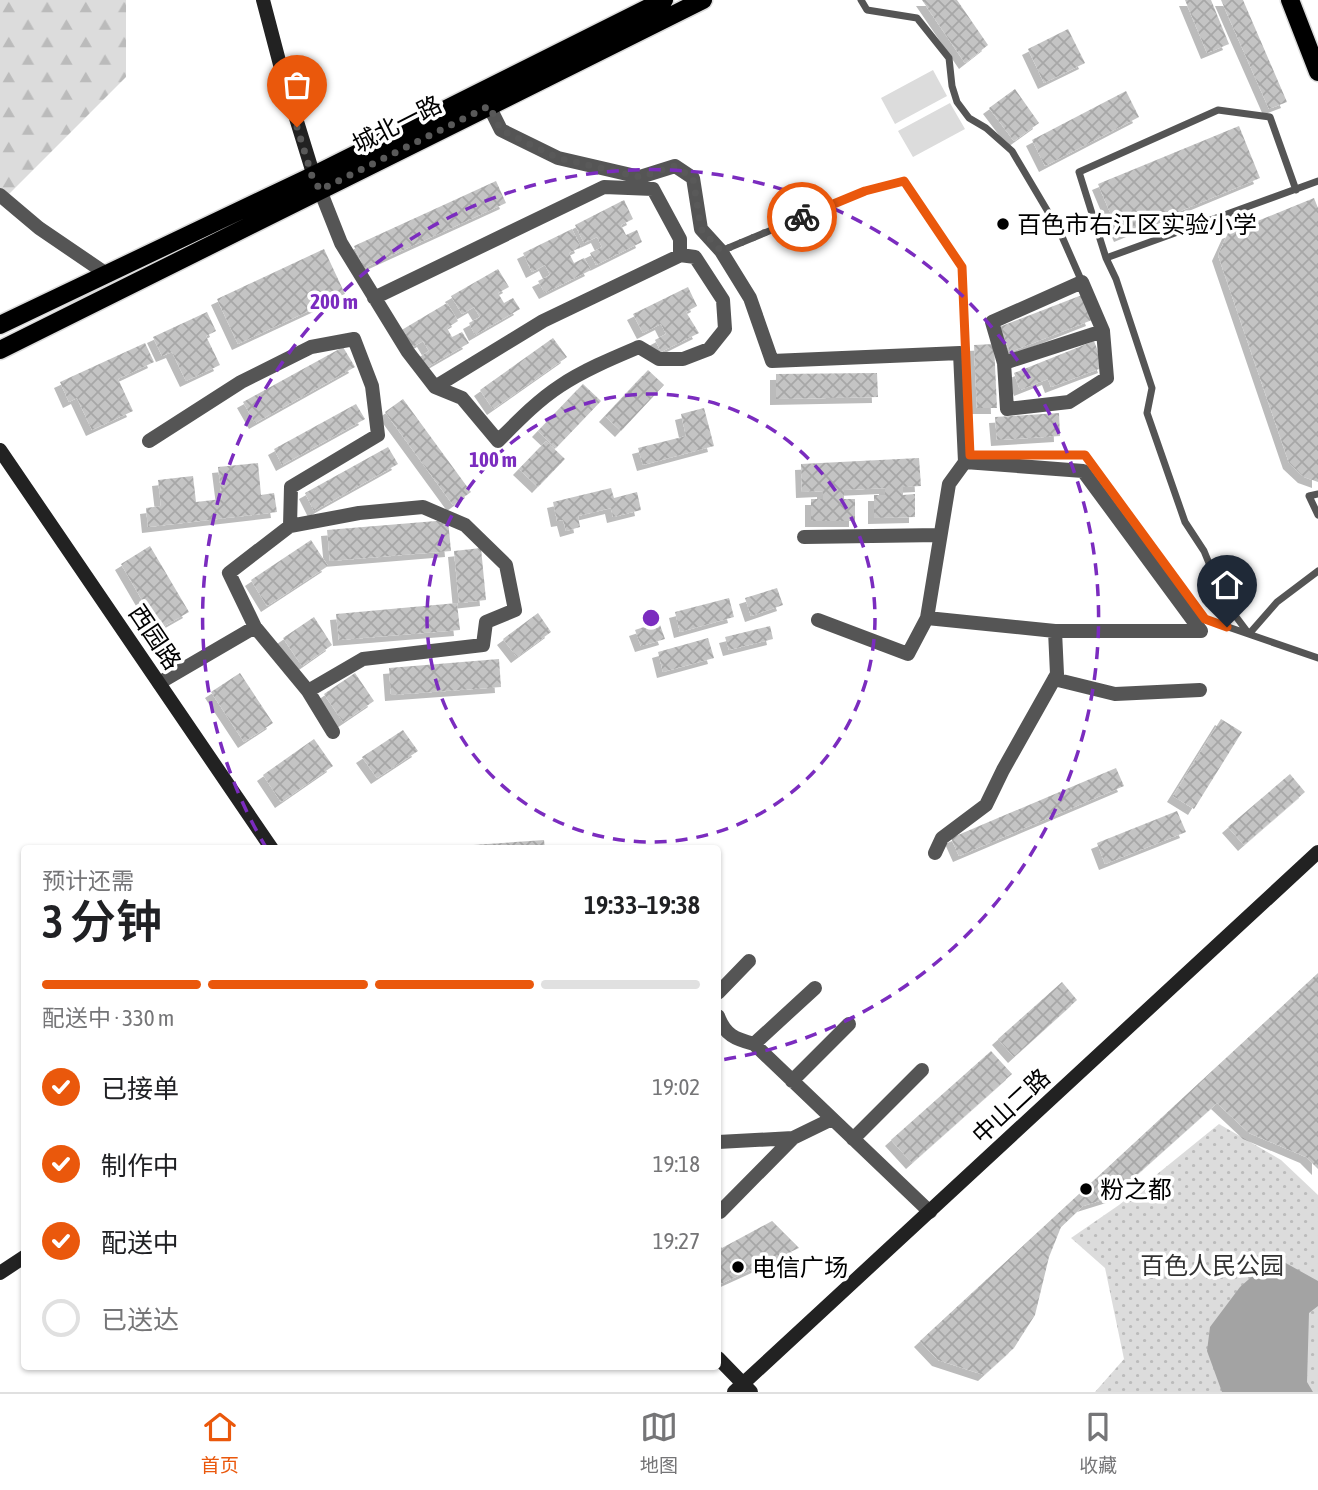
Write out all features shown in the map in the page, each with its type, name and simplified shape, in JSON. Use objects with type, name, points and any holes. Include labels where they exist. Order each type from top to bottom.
[{"type":"main road","points":[[263,0],[316,183]]},
{"type":"main road","name":"城北一路","points":[[0,350],[664,0]]},
{"type":"main road","name":"城北一路","points":[[0,326],[108,275],[489,106],[703,0]]},
{"type":"main road","points":[[1290,0],[1318,72]]},
{"type":"main road","name":"西园路","points":[[0,450],[269,845]]},
{"type":"main road","name":"中山二路","points":[[743,1390],[930,1212],[1318,852]]},
{"type":"main road","points":[[0,1273],[21,1259]]},
{"type":"main road","points":[[721,1362],[743,1390]]},
{"type":"street","points":[[489,106],[501,130],[558,158],[640,177],[675,166],[693,178],[701,229],[721,251],[750,298],[772,361],[960,353],[965,462],[949,484],[927,618],[908,654],[818,620]]},
{"type":"street","points":[[316,183],[341,243],[408,352],[435,387],[462,398],[498,441],[560,386],[639,347],[659,359],[683,359],[709,349],[725,329],[723,300],[695,257],[681,255],[542,321],[435,387]]},
{"type":"street","points":[[374,298],[604,187],[653,189],[680,239],[681,255]]},
{"type":"street","points":[[0,195],[39,228],[108,275]]},
{"type":"street","points":[[1082,282],[1103,331],[1107,379],[1069,402],[1007,409],[1004,363],[992,322],[1082,282]]},
{"type":"street","points":[[1004,363],[1103,331]]},
{"type":"street","points":[[149,442],[241,382],[311,347],[354,339],[372,386],[378,435],[291,487],[290,526]]},
{"type":"street","points":[[927,618],[1055,631],[1201,631],[1083,471],[965,462]]},
{"type":"street","points":[[307,691],[363,659],[483,645],[486,622],[515,610],[506,565],[465,525],[423,506],[359,513],[290,526],[229,572],[255,627],[307,691],[333,732]]},
{"type":"street","points":[[804,537],[940,535]]},
{"type":"street","points":[[159,683],[255,627]]},
{"type":"street","points":[[935,853],[942,838],[986,805],[1003,769],[1057,674],[1055,631]]},
{"type":"street","points":[[1054,679],[1115,694],[1200,690]]},
{"type":"street","points":[[721,990],[749,961]]},
{"type":"street","points":[[754,1044],[815,988]]},
{"type":"street","points":[[792,1081],[849,1024]]},
{"type":"street","points":[[721,1025],[723,1031],[737,1040],[754,1044],[930,1212]]},
{"type":"street","points":[[853,1139],[922,1069]]},
{"type":"street","points":[[721,1211],[793,1138],[832,1119]]},
{"type":"street","points":[[721,1142],[793,1138]]},
{"type":"lane","points":[[862,0],[867,10],[917,18],[949,58],[957,102],[969,118],[986,128],[1013,151],[1060,232],[1082,282]]},
{"type":"lane","points":[[1249,634],[1225,602],[1204,551],[1185,522],[1147,413],[1152,388],[1079,172],[1219,110],[1270,117],[1296,190]]},
{"type":"lane","points":[[721,251],[865,191],[904,181],[962,267],[970,455],[1085,455],[1205,619],[1318,658]]},
{"type":"lane","points":[[1106,258],[1318,181]]},
{"type":"lane","points":[[1318,494],[1309,496],[1318,515]]},
{"type":"lane","points":[[1249,634],[1277,602],[1318,571]]},
{"type":"green space","points":[[0,0],[126,0],[126,77],[0,203]]},
{"type":"green space","points":[[933,70],[947,96],[895,124],[881,98]]},
{"type":"green space","points":[[950,103],[965,129],[913,157],[898,131]]},
{"type":"green space","name":"百色人民公园","points":[[1219,1124],[1281,1160],[1318,1195],[1318,1392],[1095,1392],[1124,1359],[1105,1268],[1071,1238],[1119,1205]]},
{"type":"shaded area","points":[[1264,1251],[1318,1281],[1318,1306],[1309,1313],[1307,1382],[1313,1392],[1222,1392],[1207,1351],[1210,1327],[1240,1287],[1257,1272]]},
{"type":"building","points":[[922,0],[957,0],[988,45],[965,63]]},
{"type":"building","points":[[1185,0],[1211,0],[1229,44],[1207,53]]},
{"type":"building","points":[[1221,0],[1243,0],[1287,102],[1269,109]]},
{"type":"building","points":[[1068,29],[1085,63],[1044,83],[1028,49]]},
{"type":"building","points":[[1015,89],[1039,123],[1014,141],[989,108]]},
{"type":"building","points":[[1126,91],[1139,117],[1045,166],[1032,140]]},
{"type":"building","points":[[1239,126],[1260,178],[1120,236],[1098,184]]},
{"type":"building","points":[[496,181],[506,203],[364,268],[354,246]]},
{"type":"building","points":[[1314,198],[1318,208],[1318,482],[1304,477],[1289,463],[1218,255],[1228,233]]},
{"type":"building","points":[[624,200],[633,219],[621,225],[626,235],[637,230],[642,242],[596,265],[590,253],[602,247],[597,237],[584,243],[575,225]]},
{"type":"building","points":[[572,229],[581,247],[569,253],[574,263],[584,258],[591,270],[545,293],[538,281],[550,275],[545,265],[532,272],[523,253]]},
{"type":"building","points":[[324,249],[345,294],[238,344],[217,299]]},
{"type":"building","points":[[498,269],[509,287],[498,293],[504,303],[513,298],[520,309],[475,335],[469,323],[480,317],[474,307],[462,314],[451,296]]},
{"type":"building","points":[[688,287],[697,306],[686,312],[699,333],[661,352],[655,340],[666,334],[661,324],[643,333],[633,314]]},
{"type":"building","points":[[1082,295],[1092,320],[1010,352],[999,327]]},
{"type":"building","points":[[447,303],[458,321],[447,328],[452,337],[462,332],[469,343],[424,369],[418,358],[429,351],[423,341],[411,348],[400,331]]},
{"type":"building","points":[[207,312],[216,331],[206,336],[220,365],[186,381],[172,352],[162,356],[153,337]]},
{"type":"building","points":[[553,338],[567,357],[493,409],[480,390]]},
{"type":"building","points":[[1094,341],[1104,367],[1051,387],[1048,379],[1020,390],[1014,373]]},
{"type":"building","points":[[145,343],[154,362],[118,379],[133,411],[92,430],[77,398],[69,402],[60,382]]},
{"type":"building","points":[[994,344],[997,408],[977,408],[974,345]]},
{"type":"building","points":[[343,347],[355,367],[255,423],[243,402]]},
{"type":"building","points":[[648,370],[664,385],[621,431],[605,416]]},
{"type":"building","points":[[877,373],[878,397],[776,399],[776,374]]},
{"type":"building","points":[[583,384],[601,401],[556,448],[538,431]]},
{"type":"building","points":[[403,399],[471,492],[453,505],[385,412]]},
{"type":"building","points":[[356,404],[365,419],[282,465],[274,449]]},
{"type":"building","points":[[704,408],[714,446],[643,465],[638,448],[686,436],[681,414]]},
{"type":"building","points":[[1059,413],[1060,436],[997,440],[995,417]]},
{"type":"building","points":[[546,441],[565,459],[538,487],[519,469]]},
{"type":"building","points":[[388,447],[398,464],[314,511],[305,493]]},
{"type":"building","points":[[919,458],[921,486],[903,487],[903,495],[915,494],[915,517],[874,518],[874,495],[885,495],[885,488],[844,490],[844,499],[855,499],[855,521],[811,521],[811,499],[823,499],[823,491],[802,492],[801,464]]},
{"type":"building","points":[[258,463],[261,495],[274,493],[277,512],[148,527],[146,508],[161,506],[158,480],[193,476],[196,502],[222,499],[218,467]]},
{"type":"building","points":[[611,488],[614,498],[637,492],[641,510],[613,517],[611,508],[578,516],[580,527],[566,531],[563,520],[557,521],[553,502]]},
{"type":"building","points":[[448,520],[451,551],[330,561],[327,530]]},
{"type":"building","points":[[311,540],[328,566],[267,606],[251,580]]},
{"type":"building","points":[[150,546],[189,612],[159,629],[121,564]]},
{"type":"building","points":[[481,548],[486,600],[459,603],[454,551]]},
{"type":"building","points":[[777,588],[783,605],[751,616],[745,598]]},
{"type":"building","points":[[729,598],[734,617],[680,632],[675,612]]},
{"type":"building","points":[[457,603],[460,630],[339,640],[336,614]]},
{"type":"building","points":[[538,613],[551,632],[517,657],[503,639]]},
{"type":"building","points":[[314,617],[332,645],[302,666],[283,638]]},
{"type":"building","points":[[659,622],[665,639],[641,646],[635,630]]},
{"type":"building","points":[[770,626],[773,639],[729,650],[725,637]]},
{"type":"building","points":[[708,638],[714,658],[663,672],[658,652]]},
{"type":"building","points":[[499,659],[501,687],[391,695],[389,668]]},
{"type":"building","points":[[240,673],[273,723],[244,742],[211,692]]},
{"type":"building","points":[[355,673],[374,701],[343,722],[324,694]]},
{"type":"building","points":[[1221,719],[1242,732],[1194,809],[1173,796]]},
{"type":"building","points":[[403,730],[418,751],[377,778],[362,757]]},
{"type":"building","points":[[314,739],[333,766],[281,802],[263,775]]},
{"type":"building","points":[[1116,768],[1124,786],[959,856],[951,838]]},
{"type":"building","points":[[1290,774],[1305,792],[1244,845],[1228,827]]},
{"type":"building","points":[[1177,811],[1186,832],[1105,864],[1097,843]]},
{"type":"building","points":[[544,840],[545,845],[473,845]]},
{"type":"building","points":[[1318,973],[1318,1169],[1306,1157],[1249,1133],[1217,1103],[1112,1197],[1083,1206],[1061,1227],[1049,1257],[1035,1315],[1014,1348],[984,1375],[938,1360],[920,1341]]},
{"type":"building","points":[[1062,982],[1077,1000],[1014,1057],[998,1039]]},
{"type":"building","points":[[991,1051],[1012,1074],[912,1163],[891,1140]]},
{"type":"building","name":"电信广场","points":[[772,1221],[799,1248],[721,1284],[722,1248]]},
{"type":"way so far","points":[[297,127],[312,176],[320,190],[489,106],[501,130],[558,158],[640,177],[675,166],[693,178],[701,229],[721,251],[802,217]]},
{"type":"place","name":"百色市右江区实验小学","points":[[1003,224]]},
{"type":"place","name":"粉之都","points":[[1086,1189]]},
{"type":"place","name":"电信广场","points":[[738,1267]]},
{"type":"route","points":[[802,217],[865,191],[904,181],[962,267],[970,455],[1085,455],[1205,619],[1227,627]]}]
